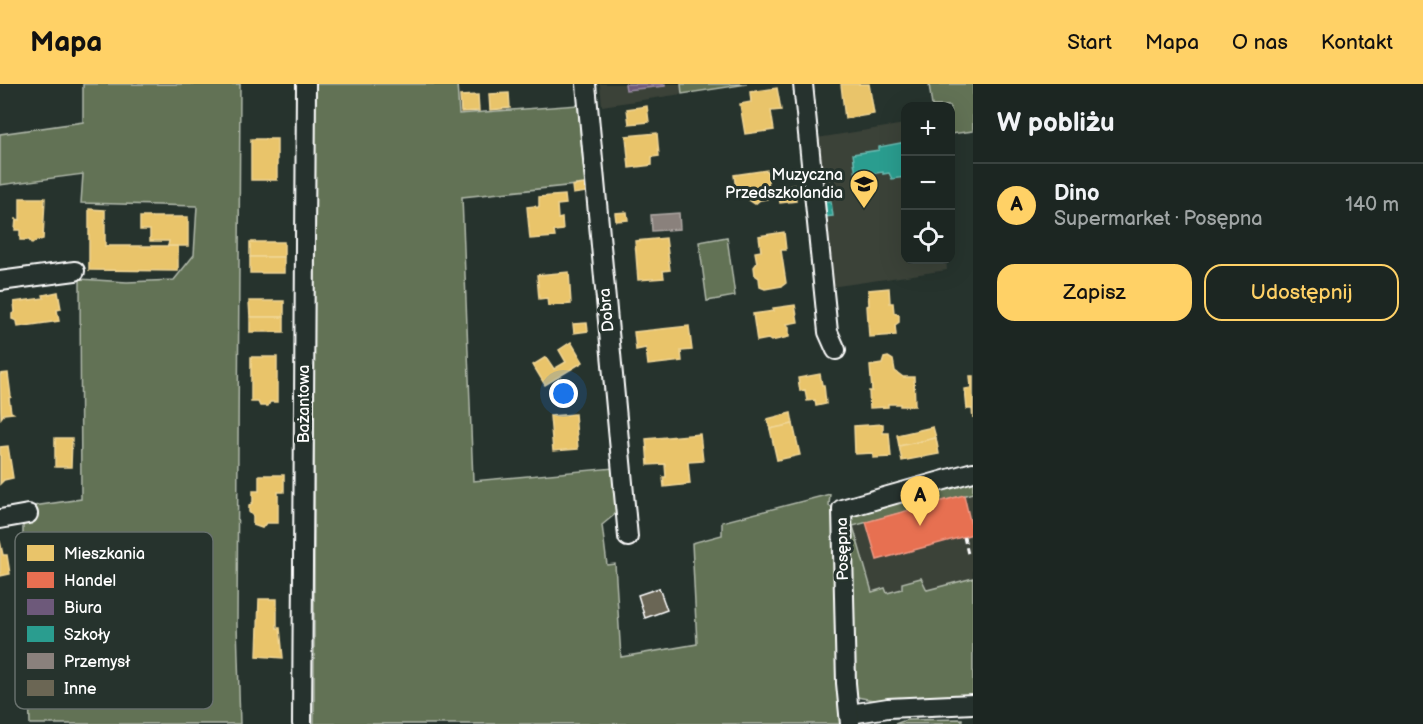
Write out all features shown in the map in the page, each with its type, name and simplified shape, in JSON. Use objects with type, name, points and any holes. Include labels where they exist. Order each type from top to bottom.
[{"type":"street","name":"Bażantowa","points":[[303,724],[306,84]]},
{"type":"street","name":"Dobra","points":[[586,84],[628,537]]},
{"type":"street","points":[[803,84],[828,332],[836,350]]},
{"type":"street","points":[[0,282],[75,271]]},
{"type":"street","name":"Posępna","points":[[850,719],[846,683],[842,509],[973,472]]},
{"type":"street","points":[[0,519],[28,514]]},
{"type":"street","points":[[850,719],[888,708],[973,704]]},
{"type":"path","points":[[964,537],[968,554]]},
{"type":"shaded area","points":[[600,84],[681,84],[682,94],[602,106]]},
{"type":"shaded area","name":"Muzyczna Przedszkolandia","points":[[901,125],[901,264],[946,264],[947,270],[831,287],[817,138]]},
{"type":"shaded area","points":[[973,478],[973,696],[873,700],[857,697],[851,514]]},
{"type":"green space","points":[[83,84],[240,84],[237,624],[240,724],[30,724],[30,709],[213,709],[213,532],[23,532],[27,507],[81,499],[80,279],[127,282],[174,280],[194,255],[197,206],[81,203],[83,174],[0,185],[0,134],[83,122]]},
{"type":"green space","points":[[314,84],[457,84],[459,114],[578,105],[585,184],[462,197],[473,481],[614,468],[619,511],[602,525],[607,565],[615,564],[621,657],[697,644],[692,543],[722,535],[722,522],[830,494],[829,506],[837,510],[849,724],[314,724]]},
{"type":"green space","points":[[681,84],[747,84],[682,94]]},
{"type":"green space","points":[[929,84],[973,84],[973,131],[955,133],[955,102],[931,102]]},
{"type":"green space","points":[[727,237],[735,296],[707,301],[699,242]]},
{"type":"green space","points":[[973,478],[973,493],[853,526],[872,592],[885,588],[887,593],[902,589],[902,583],[921,578],[927,590],[973,578],[973,696],[873,700],[857,697],[852,690],[851,514]]},
{"type":"green space","points":[[962,719],[962,724],[895,724],[906,720]]},
{"type":"building: Mieszkania","points":[[841,84],[869,84],[874,114],[845,119]]},
{"type":"building: Mieszkania","points":[[777,88],[781,110],[771,111],[774,130],[745,134],[740,104],[751,102],[750,92]]},
{"type":"building: Mieszkania","points":[[509,93],[510,108],[490,110],[489,94]]},
{"type":"building: Mieszkania","points":[[478,95],[479,111],[461,112],[460,96]]},
{"type":"building: Mieszkania","points":[[647,106],[649,122],[629,124],[627,109]]},
{"type":"building: Mieszkania","points":[[657,133],[659,156],[652,157],[652,165],[629,168],[626,136]]},
{"type":"building: Mieszkania","points":[[251,139],[277,139],[277,180],[251,180]]},
{"type":"building: Mieszkania","points":[[767,170],[769,189],[794,185],[796,201],[780,203],[779,197],[760,200],[755,204],[743,196],[742,188],[736,189],[734,175]]},
{"type":"building: Mieszkania","points":[[585,184],[587,192],[573,194],[572,186]]},
{"type":"building: Mieszkania","points":[[565,195],[566,204],[557,205],[558,219],[562,218],[563,230],[554,231],[555,237],[530,239],[527,207],[537,208],[539,197]]},
{"type":"building: Mieszkania","points":[[20,198],[45,198],[43,239],[32,244],[29,240],[20,240],[20,230],[15,230],[16,219],[20,220]]},
{"type":"building: Mieszkania","points":[[89,209],[105,210],[105,246],[178,246],[178,271],[89,270]]},
{"type":"building: Mieszkania","points":[[627,212],[628,220],[616,221],[615,213]]},
{"type":"building: Mieszkania","points":[[140,217],[188,217],[188,246],[168,246],[169,241],[150,241],[150,230],[140,230]]},
{"type":"building: Mieszkania","points":[[784,232],[786,250],[781,250],[786,283],[765,289],[760,287],[754,267],[757,263],[755,252],[761,251],[759,236]]},
{"type":"building: Mieszkania","points":[[666,238],[670,270],[663,271],[664,278],[638,280],[635,241]]},
{"type":"building: Mieszkania","points":[[250,242],[284,242],[284,257],[250,257]]},
{"type":"building: Mieszkania","points":[[250,257],[284,257],[284,273],[250,273]]},
{"type":"building: Mieszkania","points":[[569,272],[571,304],[548,306],[547,298],[539,299],[537,275]]},
{"type":"building: Mieszkania","points":[[889,288],[890,303],[893,303],[894,313],[899,315],[899,322],[895,325],[896,335],[869,337],[868,290]]},
{"type":"building: Mieszkania","points":[[58,292],[61,309],[57,310],[59,321],[18,327],[17,321],[12,319],[12,314],[15,312],[14,302],[44,298],[43,295]]},
{"type":"building: Mieszkania","points":[[249,301],[284,301],[284,317],[250,317]]},
{"type":"building: Mieszkania","points":[[795,305],[798,322],[787,324],[789,337],[757,341],[753,314]]},
{"type":"building: Mieszkania","points":[[250,317],[284,317],[284,332],[250,332]]},
{"type":"building: Mieszkania","points":[[587,323],[588,331],[574,333],[573,324]]},
{"type":"building: Mieszkania","points":[[689,326],[692,350],[681,351],[682,361],[648,365],[646,348],[636,350],[634,332]]},
{"type":"building: Mieszkania","points":[[571,342],[583,362],[545,385],[533,365],[546,357],[554,369],[566,362],[559,350]]},
{"type":"building: Mieszkania","points":[[251,357],[277,357],[277,402],[270,402],[268,406],[260,406],[258,402],[251,402]]},
{"type":"building: Mieszkania","points":[[888,357],[893,360],[895,371],[903,377],[914,377],[915,406],[888,404],[888,407],[870,408],[869,391],[872,391],[870,366],[882,364],[884,358]]},
{"type":"building: Mieszkania","points":[[8,373],[11,397],[9,398],[13,413],[4,414],[1,418],[0,374]]},
{"type":"building: Mieszkania","points":[[820,374],[826,404],[816,406],[815,400],[807,401],[805,390],[800,391],[798,378]]},
{"type":"building: Mieszkania","points":[[970,376],[973,376],[973,418],[972,409],[967,409],[965,389],[971,388]]},
{"type":"building: Mieszkania","points":[[791,413],[793,424],[770,429],[767,419]]},
{"type":"building: Mieszkania","points":[[575,414],[578,449],[553,451],[550,416]]},
{"type":"building: Mieszkania","points":[[793,424],[800,455],[777,460],[770,429]]},
{"type":"building: Mieszkania","points":[[883,424],[883,433],[889,433],[891,457],[873,458],[873,453],[855,454],[854,426]]},
{"type":"building: Mieszkania","points":[[933,427],[936,438],[899,446],[897,435]]},
{"type":"building: Mieszkania","points":[[700,434],[703,461],[688,462],[690,484],[664,487],[665,464],[648,465],[646,439]]},
{"type":"building: Mieszkania","points":[[55,438],[72,438],[71,467],[55,467]]},
{"type":"building: Mieszkania","points":[[936,438],[939,454],[902,461],[899,446]]},
{"type":"building: Mieszkania","points":[[8,446],[13,478],[4,480],[0,484],[0,447]]},
{"type":"building: Mieszkania","points":[[259,475],[284,475],[284,492],[278,492],[278,523],[266,523],[262,528],[253,525],[253,516],[249,512],[249,506],[253,502],[253,491],[259,491]]},
{"type":"building: Mieszkania","points":[[0,541],[3,555],[7,555],[10,574],[0,576]]},
{"type":"building: Mieszkania","points":[[259,599],[277,599],[277,628],[280,628],[283,658],[257,656]]},
{"type":"building: Handel","points":[[964,495],[973,534],[877,560],[866,522]]},
{"type":"building: Biura","points":[[625,84],[665,84],[665,86],[626,90]]},
{"type":"building: Szkoły","name":"Muzyczna Przedszkolandia","points":[[901,143],[901,178],[892,179],[889,173],[883,174],[883,172],[856,176],[853,154],[879,150],[879,147]]},
{"type":"building: Szkoły","points":[[831,201],[833,216],[824,217],[822,202]]},
{"type":"building: Przemysł","points":[[679,213],[680,229],[652,231],[651,215]]},
{"type":"building: Inne","points":[[659,588],[667,610],[645,618],[638,595]]},
{"type":"place","name":"Muzyczna Przedszkolandia","points":[[864,210]]},
{"type":"place","name":"Dino","points":[[920,526]]}]
